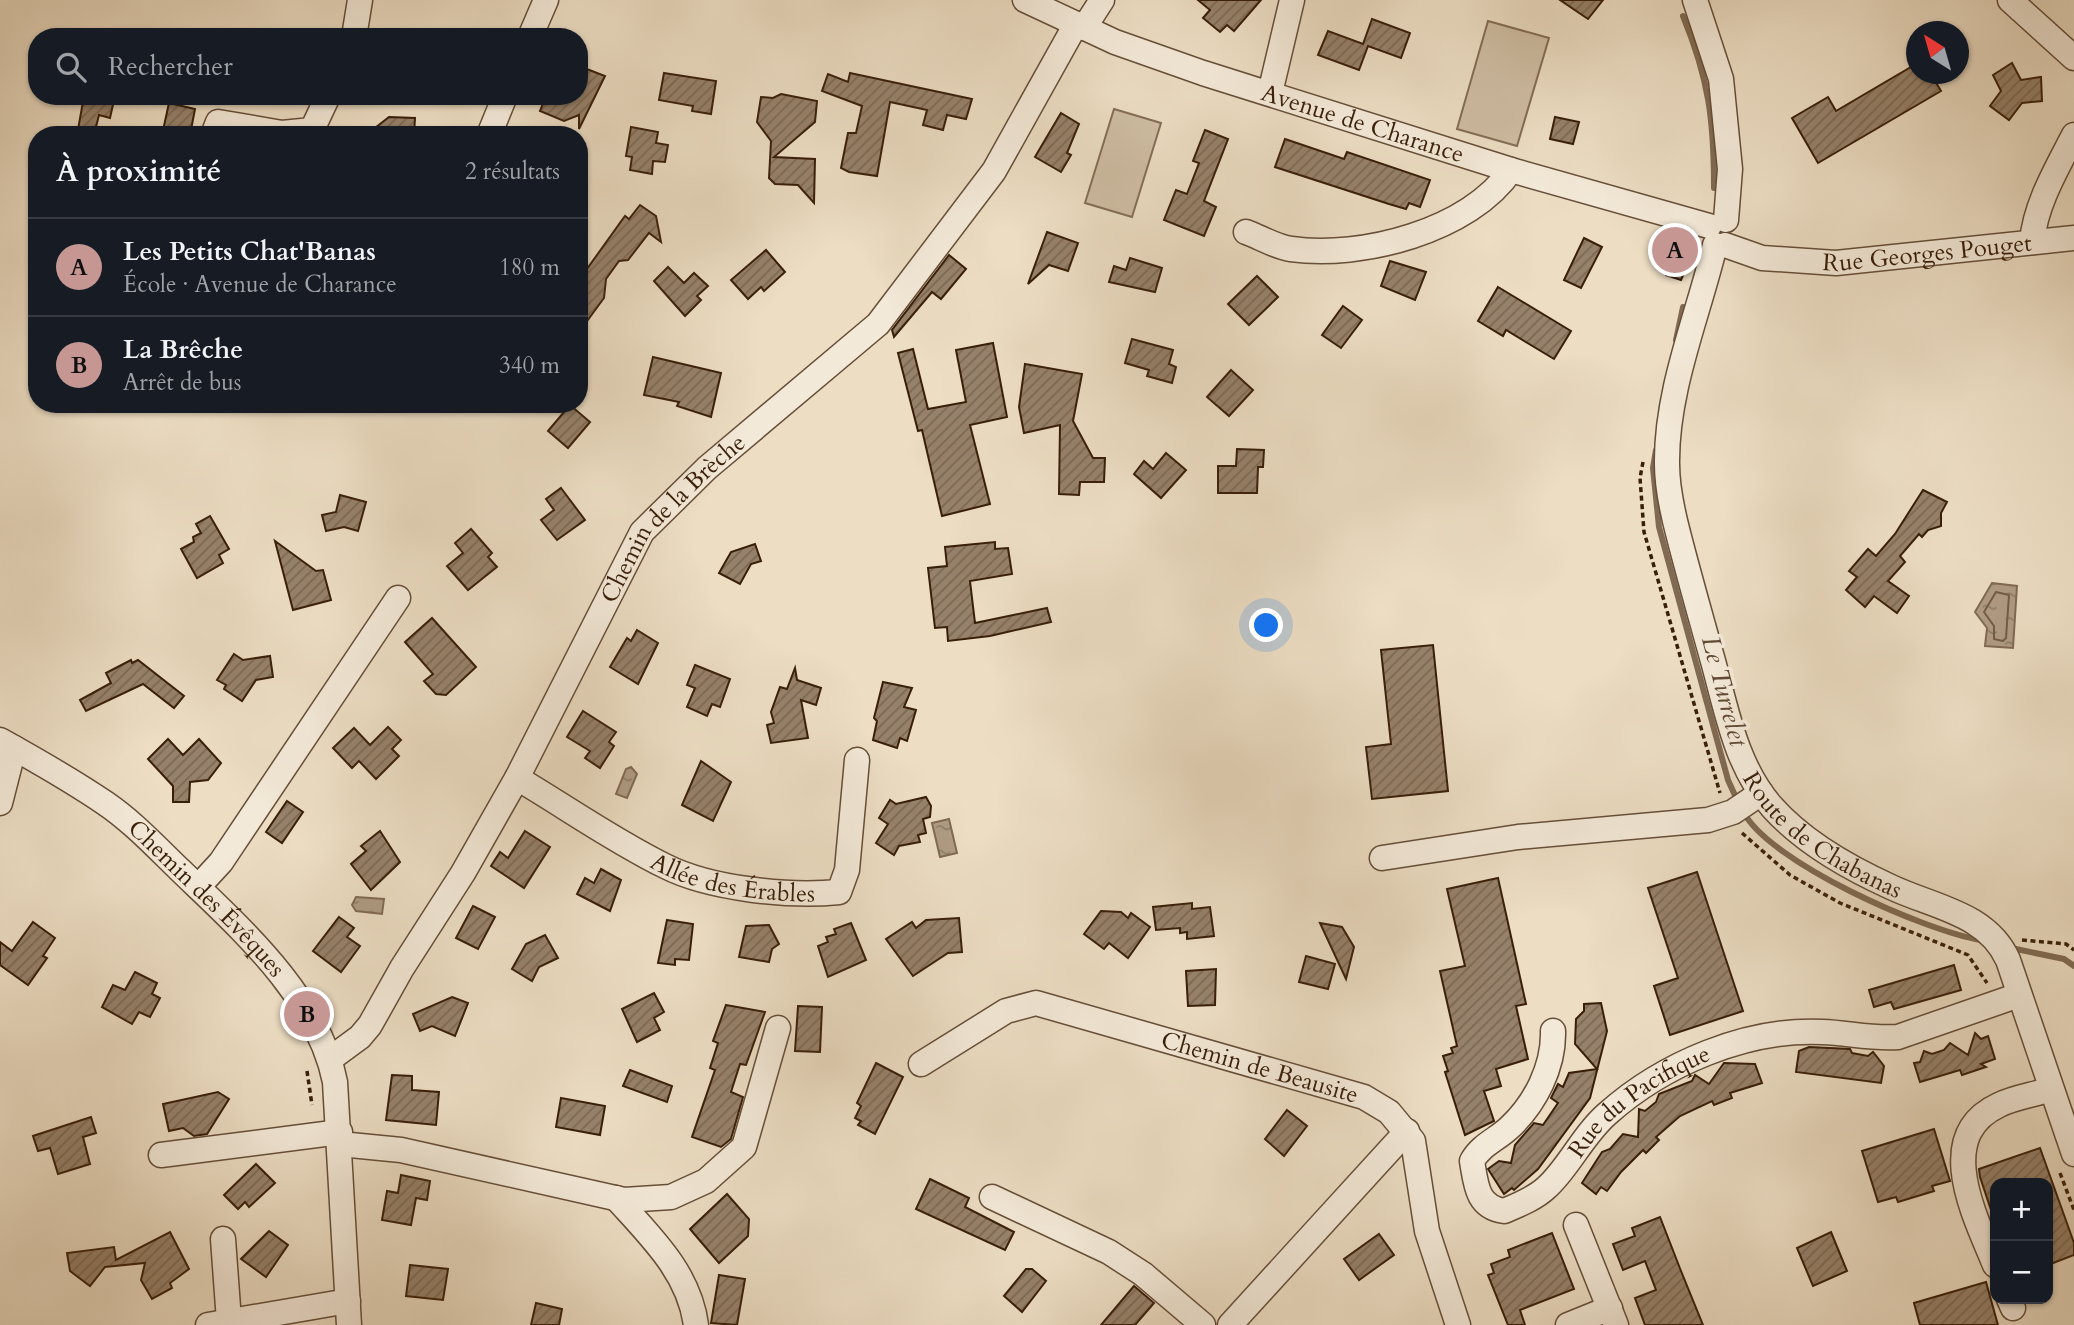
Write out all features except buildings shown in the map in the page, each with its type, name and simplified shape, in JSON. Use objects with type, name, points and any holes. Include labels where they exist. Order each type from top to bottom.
[{"type":"street","points":[[355,28],[360,0]]},
{"type":"street","points":[[534,28],[546,0]]},
{"type":"street","name":"Avenue de Charance","points":[[1025,0],[1080,26],[1191,68],[1722,234]]},
{"type":"street","name":"Chemin de la Brèche","points":[[330,1059],[360,1037],[370,1025],[517,778],[642,532],[707,468],[878,324],[994,171],[1080,26],[1102,0]]},
{"type":"street","points":[[1270,93],[1292,0]]},
{"type":"street","name":"Route de Chabanas","points":[[1695,0],[1721,79],[1730,169],[1722,234],[1678,386],[1667,463],[1670,500],[1735,744],[1743,805],[1792,827],[1849,865],[1890,887],[1974,920],[1996,937]]},
{"type":"street","points":[[2010,0],[2074,58]]},
{"type":"street","points":[[314,126],[324,105]]},
{"type":"street","points":[[492,126],[501,105]]},
{"type":"street","points":[[216,126],[218,122],[241,126]]},
{"type":"street","points":[[2032,242],[2033,230],[2048,190],[2074,135]]},
{"type":"street","points":[[1246,232],[1288,249],[1336,252],[1382,244],[1466,212],[1493,192],[1511,170]]},
{"type":"street","name":"Rue Georges Pouget","points":[[1722,234],[1752,256],[1836,263],[2074,238]]},
{"type":"street","points":[[198,887],[221,862],[398,598]]},
{"type":"street","points":[[0,803],[7,744]]},
{"type":"street","name":"Chemin des Évêques","points":[[7,744],[107,804],[198,887],[285,982],[307,1014],[330,1059],[332,1137],[349,1313]]},
{"type":"street","name":"Allée des Érables","points":[[517,778],[667,867],[724,884],[822,894],[839,892],[847,870],[857,760]]},
{"type":"street","points":[[1382,858],[1518,837],[1707,820],[1743,805]]},
{"type":"street","points":[[1996,937],[2008,960],[2008,999],[2051,1089],[2074,1154]]},
{"type":"street","name":"Rue du Pacifique","points":[[1553,1031],[1554,1049],[1538,1089],[1509,1128],[1481,1148],[1472,1161],[1482,1201],[1487,1207],[1503,1211],[1547,1187],[1586,1134],[1607,1114],[1633,1093],[1698,1057],[1745,1042],[1784,1034],[1821,1031],[1898,1037],[2008,999]]},
{"type":"street","name":"Chemin de Beausite","points":[[921,1064],[1006,1012],[1036,1003],[1364,1097],[1389,1112],[1407,1131]]},
{"type":"street","points":[[161,1155],[332,1137],[616,1198],[671,1198],[706,1181],[744,1147],[778,1028]]},
{"type":"street","points":[[1990,1253],[1966,1194],[1963,1153],[1970,1133],[1986,1113],[1999,1105],[2051,1089]]},
{"type":"street","points":[[1230,1325],[1407,1131],[1413,1141],[1427,1231],[1458,1325]]},
{"type":"street","points":[[992,1197],[1109,1252],[1143,1274],[1203,1325]]},
{"type":"street","points":[[616,1198],[672,1264],[689,1290],[696,1325]]},
{"type":"street","points":[[1568,1325],[1613,1317],[1576,1225]]},
{"type":"street","points":[[223,1239],[219,1323],[349,1313]]},
{"type":"path","points":[[1743,805],[1752,844],[1790,875],[1840,903],[1968,955],[2008,999]]},
{"type":"path","points":[[1996,937],[2066,944],[2074,950]]},
{"type":"path","points":[[306,1063],[332,1137]]},
{"type":"shaded area","points":[[1488,21],[1549,38],[1517,146],[1457,129]]},
{"type":"shaded area","points":[[1114,109],[1161,123],[1132,217],[1085,203]]},
{"type":"water","points":[[1992,583],[2017,586],[2013,648],[1985,646],[1987,628],[1975,612]]},
{"type":"water","points":[[631,767],[637,774],[627,798],[616,794],[626,769]]},
{"type":"water","points":[[949,819],[957,853],[940,857],[932,823]]},
{"type":"water","points":[[356,897],[384,899],[382,914],[356,911],[352,905]]},
{"type":"waterway","name":"Le Turrelet","points":[[1683,16],[1699,60],[1708,100],[1713,142],[1714,188]]},
{"type":"waterway","name":"Le Turrelet","points":[[1676,340],[1683,307]]},
{"type":"waterway","name":"Le Turrelet","points":[[1656,450],[1653,468],[1659,527],[1728,780],[1738,802]]},
{"type":"waterway","name":"Le Turrelet","points":[[1743,811],[1758,831],[1783,851],[1850,891],[1924,923],[1981,940]]},
{"type":"waterway","name":"Le Turrelet","points":[[2016,949],[2064,959],[2074,966]]},
{"type":"place","name":"Les Petits Chat'Banas","points":[[1675,250]]},
{"type":"place","name":"La Brêche","points":[[307,1014]]}]
